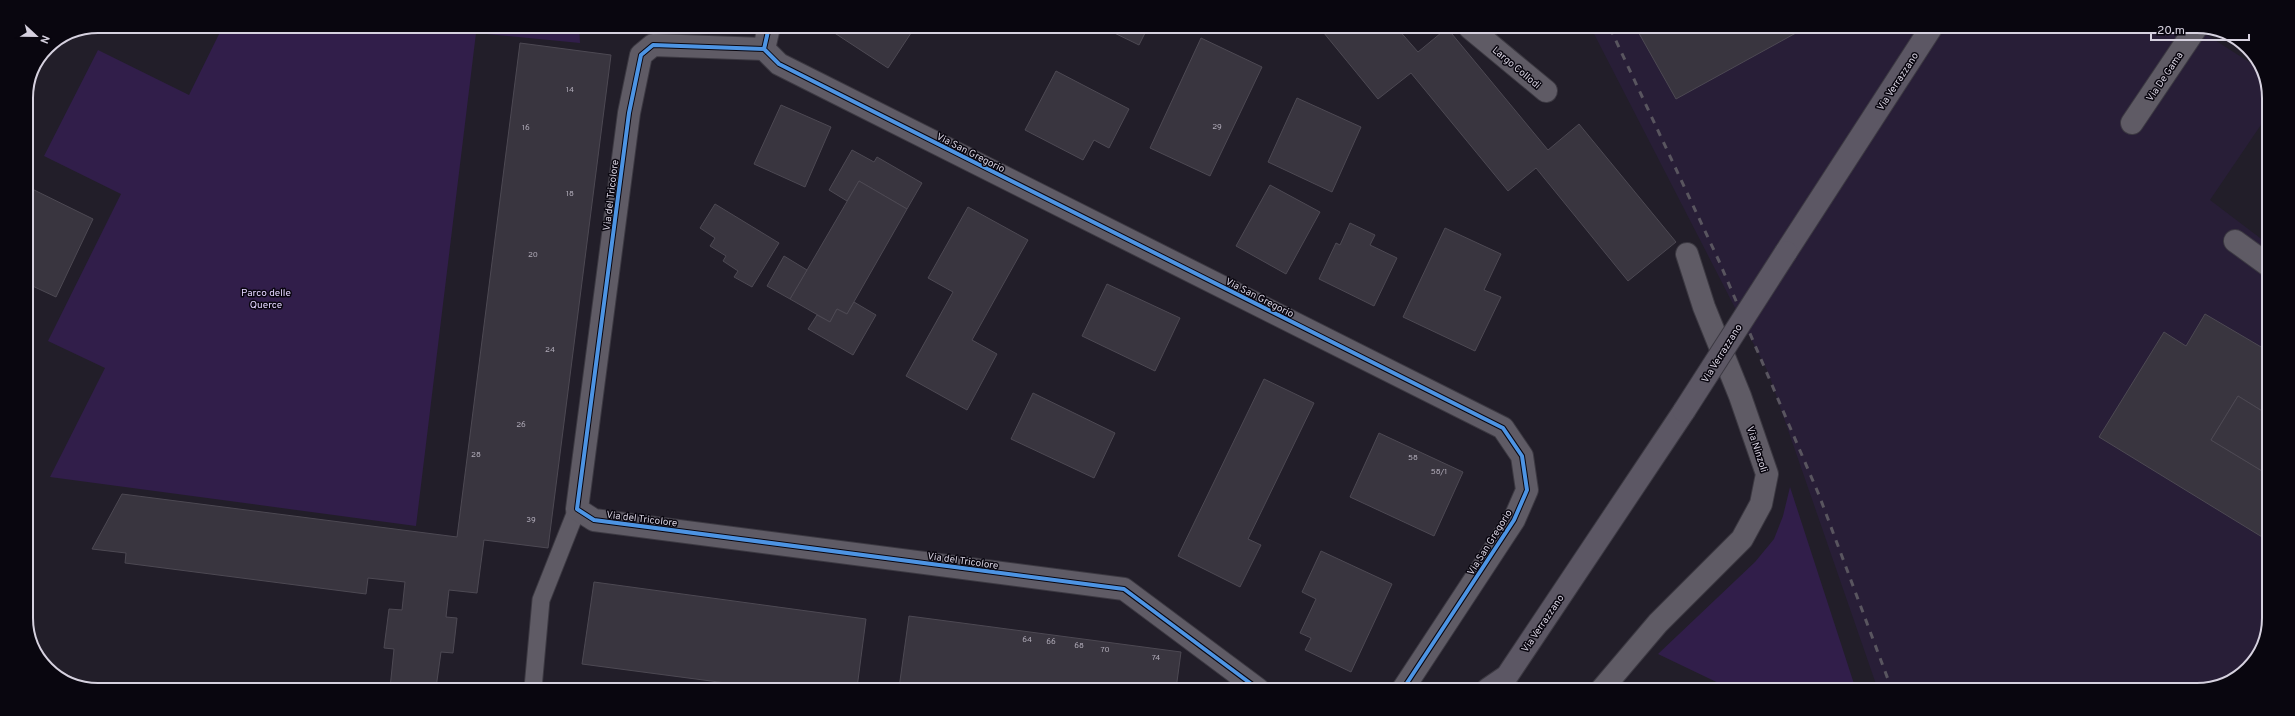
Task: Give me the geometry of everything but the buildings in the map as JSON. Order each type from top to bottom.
[{"type":"main road","name":"Via Verrazzano","points":[[1506,682],[1684,411],[1928,33]]},
{"type":"street","points":[[764,49],[767,33]]},
{"type":"street","name":"Largo Collodi","points":[[1476,33],[1546,91]]},
{"type":"street","name":"Via De Gama","points":[[2132,123],[2193,33]]},
{"type":"street","name":"Via del Tricolore","points":[[764,49],[653,44],[641,56],[628,113],[577,509],[594,520],[1124,590],[1238,682]]},
{"type":"street","name":"Via San Gregorio","points":[[764,49],[779,64],[1502,428],[1522,456],[1527,490],[1514,520],[1407,683]]},
{"type":"street","points":[[2235,241],[2262,261]]},
{"type":"street","name":"Via Ninzoli","points":[[1607,683],[1658,623],[1742,539],[1761,504],[1767,474],[1740,396],[1704,307],[1687,254]]},
{"type":"lane","points":[[533,683],[541,600],[577,509]]},
{"type":"shaded area","points":[[1594,33],[2197,33],[2205,34],[2252,64],[2261,85],[2262,123],[2210,200],[2262,239],[2262,618],[2260,635],[2257,643],[2246,661],[2237,670],[2218,680],[2197,683],[1876,683],[1768,372]]},
{"type":"green space","name":"Parco delle Querce","points":[[220,33],[476,33],[416,526],[50,477],[105,368],[48,341],[121,194],[44,156],[98,50],[189,95]]},
{"type":"green space","name":"Parco delle Querce","points":[[476,33],[579,33],[580,43]]},
{"type":"green space","points":[[1790,487],[1854,683],[1718,683],[1658,654],[1755,562],[1774,539],[1783,516]]},
{"type":"railway","points":[[1612,33],[1719,261],[1819,495],[1889,683]]},
{"type":"cycle path","points":[[768,33],[764,49],[779,64],[1503,428],[1522,456],[1527,490],[1514,520],[1407,683]]},
{"type":"cycle path","points":[[764,49],[653,45],[641,55],[629,113],[577,509],[594,520],[1124,589],[1250,683]]}]
